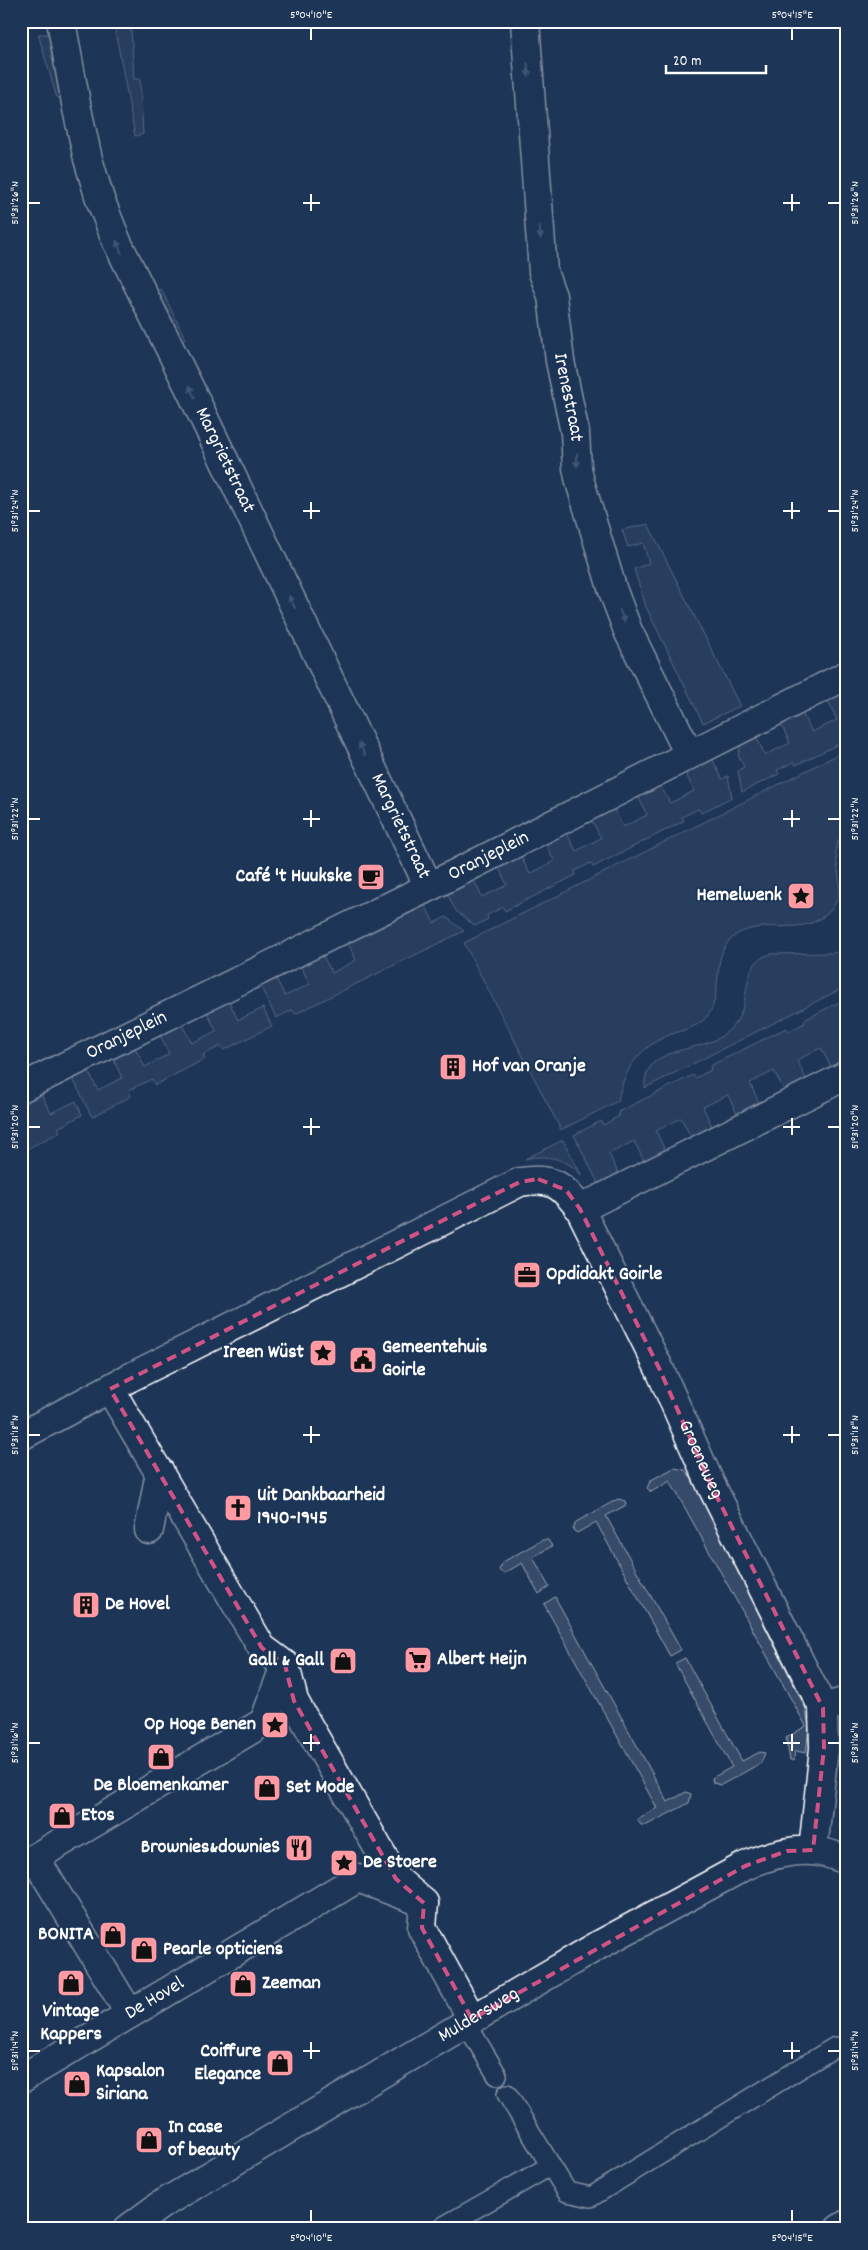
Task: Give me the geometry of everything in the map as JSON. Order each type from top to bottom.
[{"type":"street","name":"Margrietstraat","points":[[61,21],[88,159],[100,199],[117,242],[144,300],[184,375],[429,887]]},
{"type":"street","name":"Irenestraat","points":[[525,21],[543,272],[552,296],[560,361],[575,433],[577,468],[580,482],[613,591],[628,631],[688,754]]},
{"type":"street","name":"Oranjeplein","points":[[21,1088],[429,887],[847,675]]},
{"type":"street","points":[[21,1436],[110,1389],[520,1182],[538,1180],[553,1182],[566,1190],[580,1209],[847,1075]]},
{"type":"street","name":"Groeneweg","points":[[580,1209],[659,1368],[711,1486],[835,1704],[824,1748],[813,1850]]},
{"type":"street","points":[[110,1389],[262,1648],[285,1665],[294,1701],[396,1878],[424,1903],[422,1928],[469,2021]]},
{"type":"street","points":[[149,1530],[160,1472]]},
{"type":"street","points":[[130,2014],[28,1862],[264,1722],[285,1665]]},
{"type":"street","name":"Muldersweg","points":[[128,2229],[159,2206],[469,2021],[599,1945],[744,1866],[787,1851],[813,1850],[838,1856],[847,1861]]},
{"type":"street","name":"De Hovel","points":[[21,2079],[358,1878],[424,1903]]},
{"type":"street","points":[[840,2229],[847,2224]]},
{"type":"lane","points":[[469,2021],[496,2075]]},
{"type":"lane","points":[[507,2094],[567,2192],[591,2197],[835,2047]]},
{"type":"lane","points":[[439,2229],[550,2166]]},
{"type":"highlighted area","points":[[538,1179],[566,1190],[580,1209],[659,1368],[711,1485],[823,1708],[824,1748],[813,1850],[787,1851],[745,1866],[472,2019],[422,1928],[424,1903],[396,1879],[294,1701],[285,1665],[262,1648],[110,1389],[491,1196],[520,1182]]},
{"type":"shaded area","points":[[115,29],[131,29],[134,79],[140,79],[143,134],[135,136]]},
{"type":"shaded area","points":[[38,34],[51,34],[63,97],[57,98]]},
{"type":"shaded area","points":[[161,289],[185,338],[179,341],[156,292]]},
{"type":"shaded area","points":[[648,524],[740,706],[703,723],[646,607],[634,569],[649,563],[643,543],[628,547],[622,530]]},
{"type":"shaded area","points":[[847,688],[847,740],[796,765],[794,762],[777,770],[779,774],[742,792],[738,771],[744,767],[738,755],[742,741],[755,734],[765,755],[790,743],[780,722],[801,711],[812,732],[837,720],[827,698]]},
{"type":"shaded area","points":[[847,750],[847,831],[839,839],[836,849],[839,894],[834,905],[824,916],[814,922],[804,925],[758,928],[736,935],[728,942],[723,951],[716,995],[705,1019],[693,1027],[653,1043],[636,1058],[630,1067],[618,1101],[561,1130],[464,943]]},
{"type":"shaded area","points":[[711,756],[722,779],[728,776],[732,797],[701,813],[698,809],[682,817],[684,821],[593,867],[591,863],[575,871],[576,875],[505,911],[503,907],[487,915],[488,919],[475,926],[456,911],[445,890],[472,876],[482,897],[507,885],[497,864],[519,853],[530,874],[554,861],[544,840],[565,830],[576,851],[601,838],[590,817],[613,807],[623,827],[647,815],[637,794],[659,783],[670,803],[694,791],[684,770]]},
{"type":"shaded area","points":[[423,901],[434,923],[446,917],[464,931],[295,1014],[292,1010],[276,1018],[259,983],[274,975],[285,996],[310,984],[299,963],[321,952],[332,973],[356,960],[346,939]]},
{"type":"shaded area","points":[[847,949],[847,986],[645,1088],[646,1074],[652,1064],[674,1052],[713,1041],[733,1026],[739,1018],[743,1007],[751,971],[762,958],[771,954],[833,953]]},
{"type":"shaded area","points":[[847,998],[847,1035],[836,1067],[832,1069],[821,1048],[797,1060],[807,1081],[785,1092],[774,1071],[750,1083],[760,1105],[738,1116],[728,1095],[703,1107],[713,1128],[692,1139],[681,1118],[656,1131],[666,1152],[645,1163],[634,1141],[609,1154],[619,1175],[599,1185],[574,1135],[601,1121],[603,1125],[619,1116],[618,1112],[693,1075],[695,1078],[711,1070],[710,1066],[786,1028],[789,1031],[805,1023],[804,1020]]},
{"type":"shaded area","points":[[228,999],[238,1020],[263,1008],[272,1026],[224,1050],[221,1046],[203,1055],[205,1059],[155,1085],[152,1079],[129,1090],[131,1096],[92,1117],[72,1077],[87,1069],[98,1090],[122,1078],[112,1056],[134,1046],[145,1067],[169,1054],[159,1033],[181,1023],[192,1043],[216,1031],[206,1010]]},
{"type":"shaded area","points":[[40,1092],[51,1113],[76,1101],[82,1115],[58,1128],[60,1132],[21,1152],[21,1102]]},
{"type":"shaded area","points":[[563,1140],[582,1176],[563,1161],[549,1157],[525,1159]]},
{"type":"shaded area","points":[[674,1468],[685,1470],[690,1476],[805,1707],[809,1726],[806,1753],[795,1751],[794,1761],[790,1760],[786,1738],[806,1726],[670,1481],[651,1492],[647,1488],[651,1480]]},
{"type":"shaded area","points":[[618,1499],[625,1501],[626,1505],[606,1516],[681,1650],[670,1656],[596,1522],[577,1533],[573,1530],[576,1522]]},
{"type":"shaded area","points":[[542,1540],[548,1540],[552,1546],[533,1557],[549,1587],[539,1594],[522,1563],[503,1574],[499,1570],[503,1562]]},
{"type":"shaded area","points":[[555,1597],[668,1802],[686,1792],[691,1794],[689,1803],[647,1825],[641,1825],[637,1819],[657,1808],[544,1604]]},
{"type":"shaded area","points":[[685,1658],[742,1761],[760,1752],[765,1753],[761,1763],[721,1785],[713,1783],[712,1778],[732,1767],[675,1663]]},
{"type":"place","name":"Café 't Huukske","points":[[371,877]]},
{"type":"place","name":"Hemelwenk","points":[[801,896]]},
{"type":"place","name":"Hof van Oranje","points":[[453,1067]]},
{"type":"place","name":"Opdidakt Goirle","points":[[527,1275]]},
{"type":"place","name":"Ireen Wüst","points":[[323,1353]]},
{"type":"place","name":"Gemeentehuis Goirle","points":[[363,1360]]},
{"type":"place","name":"Uit Dankbaarheid 1940-1945","points":[[238,1508]]},
{"type":"place","name":"De Hovel","points":[[86,1605]]},
{"type":"place","name":"Albert Heijn","points":[[418,1660]]},
{"type":"place","name":"Gall & Gall","points":[[343,1661]]},
{"type":"place","name":"Op Hoge Benen","points":[[275,1725]]},
{"type":"place","name":"De Bloemenkamer","points":[[161,1757]]},
{"type":"place","name":"Set Mode","points":[[267,1788]]},
{"type":"place","name":"Etos","points":[[62,1816]]},
{"type":"place","name":"Brownies&downieS","points":[[299,1848]]},
{"type":"place","name":"De Stoere","points":[[344,1863]]},
{"type":"place","name":"BONITA","points":[[113,1935]]},
{"type":"place","name":"Pearle opticiens","points":[[144,1950]]},
{"type":"place","name":"Vintage Kappers","points":[[71,1983]]},
{"type":"place","name":"Zeeman","points":[[243,1984]]},
{"type":"place","name":"Coiffure Elegance","points":[[280,2063]]},
{"type":"place","name":"Kapsalon Siriana","points":[[77,2084]]},
{"type":"place","name":"In case of beauty","points":[[149,2140]]}]
